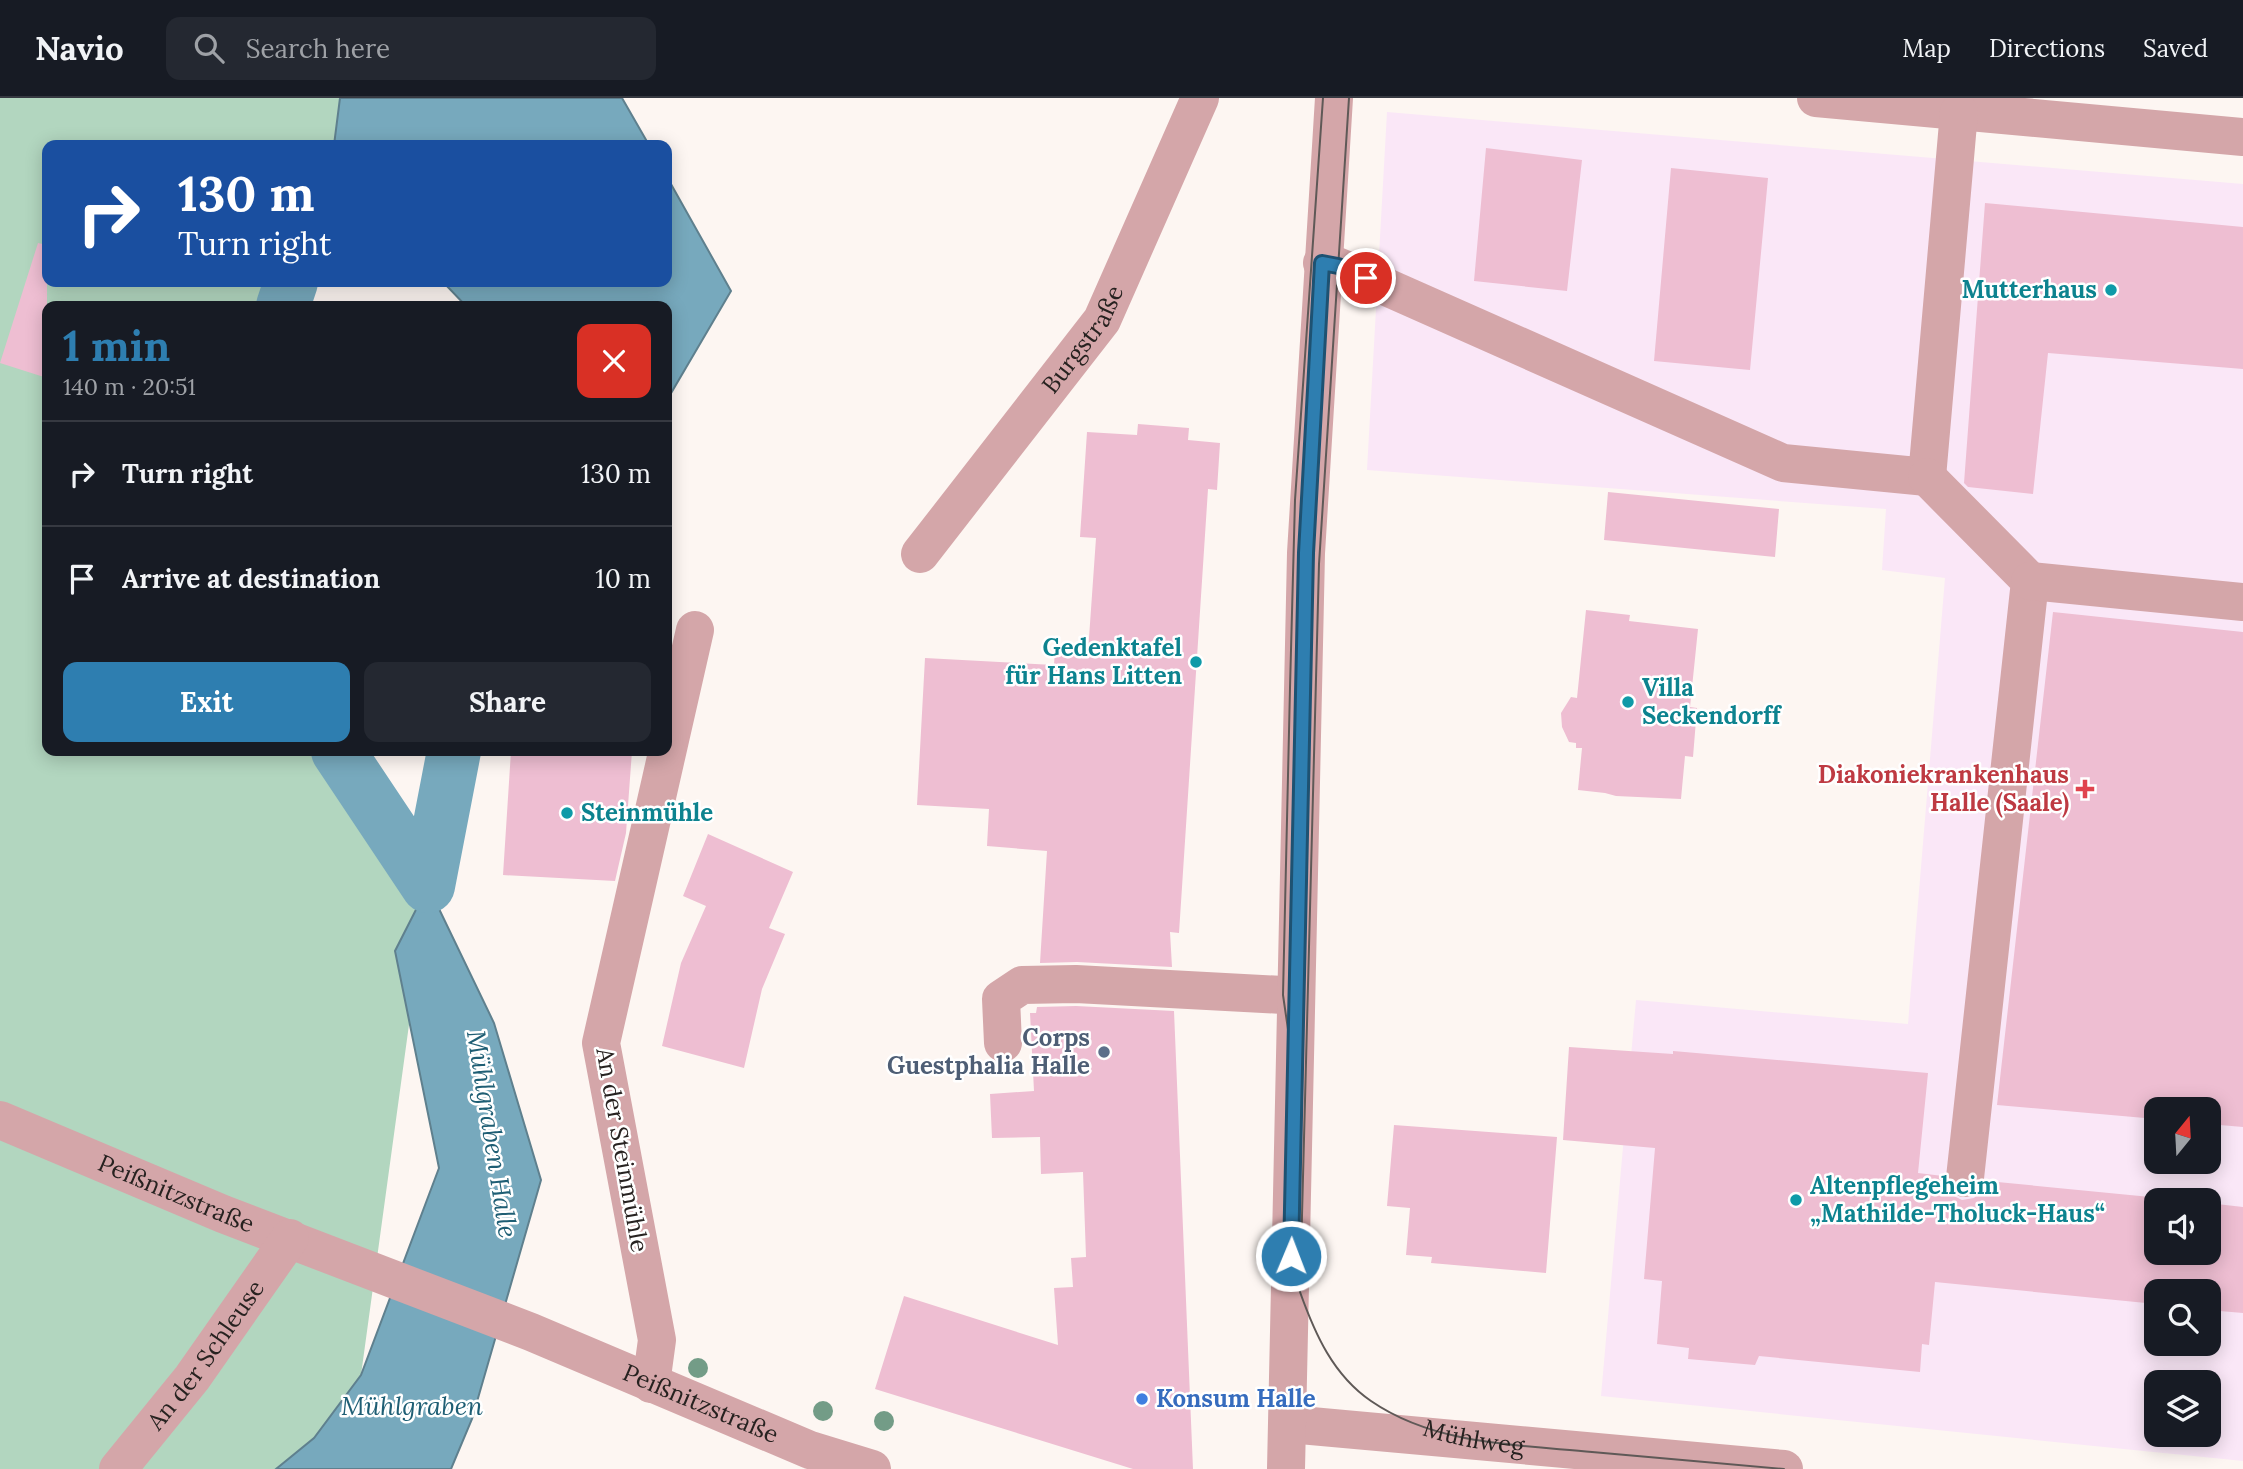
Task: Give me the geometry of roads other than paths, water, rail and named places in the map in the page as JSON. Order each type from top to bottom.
[{"type":"street","name":"Burgstraße","points":[[920,554],[1102,320],[1200,98]]},
{"type":"street","points":[[1286,1469],[1306,553],[1334,98]]},
{"type":"street","points":[[1816,98],[2243,137]]},
{"type":"street","points":[[1927,477],[1959,112]]},
{"type":"street","points":[[1322,263],[1338,266],[1366,278],[1783,463],[1927,477],[2030,581],[2243,601]]},
{"type":"street","points":[[1965,1178],[2030,581]]},
{"type":"street","name":"An der Steinmühle","points":[[672,731],[695,630]]},
{"type":"street","name":"An der Steinmühle","points":[[650,1384],[657,1340],[601,1043],[666,756]]},
{"type":"street","points":[[1003,1043],[1001,999],[1022,985],[1076,984],[1283,995],[1295,993]]},
{"type":"street","name":"Peißnitzstraße","points":[[0,1119],[223,1214],[531,1332],[650,1384],[808,1459],[872,1469]]},
{"type":"street","name":"An der Schleuse","points":[[118,1469],[192,1378],[290,1238]]},
{"type":"street","name":"Mühlweg","points":[[1289,1424],[1784,1469]]},
{"type":"water","points":[[340,98],[622,98],[646,140],[335,140]]},
{"type":"water","points":[[672,186],[731,291],[672,391],[672,301],[461,301],[448,287],[672,287]]},
{"type":"water","name":"Mühlgraben","points":[[428,886],[494,1023],[541,1180],[472,1419],[451,1469],[276,1469],[314,1438],[361,1375],[439,1168],[395,951]]},
{"type":"waterway","name":"Mühlgraben","points":[[285,301],[289,287]]},
{"type":"waterway","name":"Mühlgraben","points":[[341,756],[428,886]]},
{"type":"waterway","name":"Mühlgraben","points":[[428,886],[453,756]]},
{"type":"tram line","points":[[1298,1098],[1283,995],[1290,688],[1295,500],[1323,98]]},
{"type":"tram line","points":[[1349,98],[1319,564],[1300,1292],[1319,1338],[1346,1379],[1371,1401],[1422,1427],[1450,1435],[1506,1444],[1784,1469]]},
{"type":"place","name":"Mutterhaus","points":[[2111,290]]},
{"type":"place","name":"Gedenktafel für Hans Litten","points":[[1196,662]]},
{"type":"place","name":"Villa Seckendorff","points":[[1628,702]]},
{"type":"place","name":"Diakoniekrankenhaus Halle (Saale)","points":[[2085,789]]},
{"type":"place","name":"Steinmühle","points":[[567,813]]},
{"type":"place","name":"Corps Guestphalia Halle","points":[[1104,1052]]},
{"type":"place","name":"Altenpflegeheim „Mathilde-Tholuck-Haus“","points":[[1796,1200]]},
{"type":"place","name":"Konsum Halle","points":[[1142,1399]]},
{"type":"water label","name":"Mühlgraben Halle","points":[[492,1134]]}]
